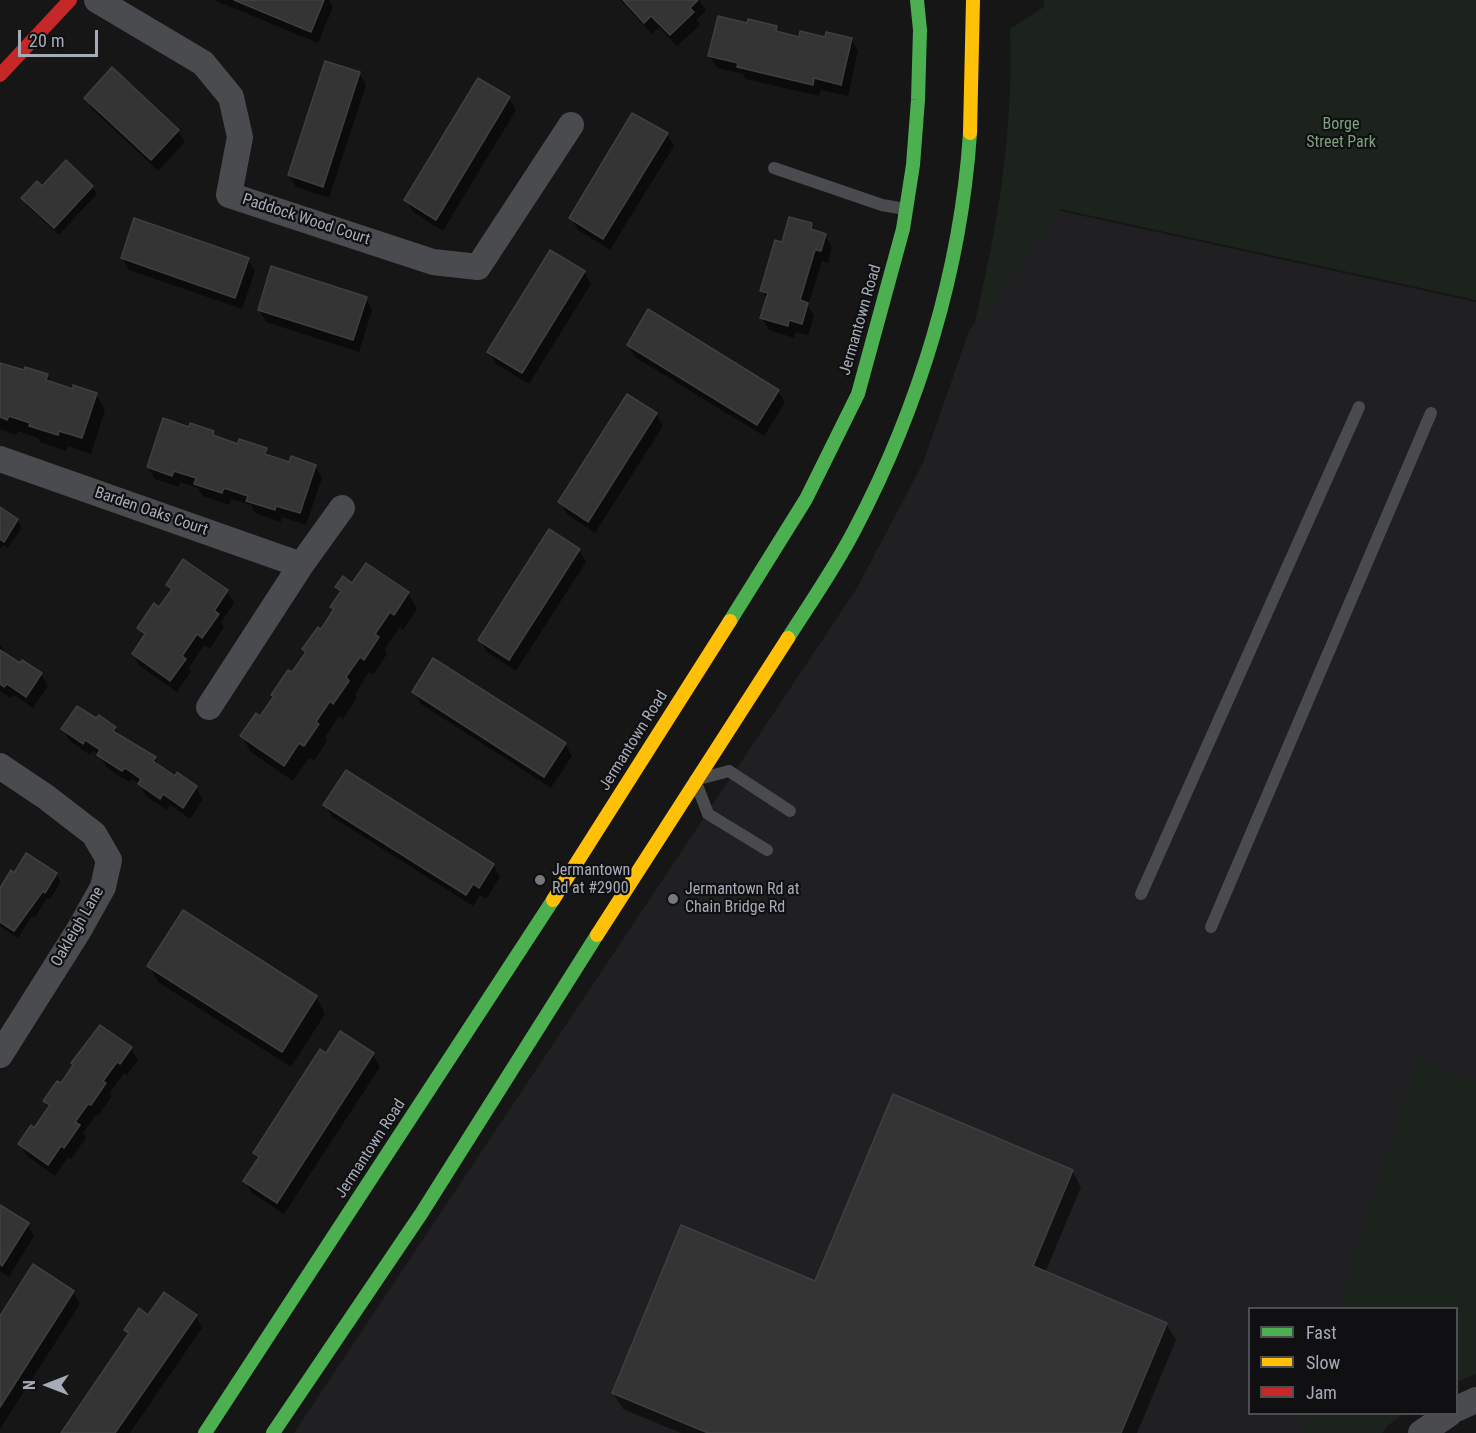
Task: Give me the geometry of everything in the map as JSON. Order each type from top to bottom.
[{"type":"main road","points":[[0,75],[70,0]]},
{"type":"main road","name":"Jermantown Road","points":[[205,1433],[579,861],[806,499],[858,394],[903,229],[913,165],[918,100],[920,30],[917,0]]},
{"type":"main road","points":[[273,1433],[421,1214],[855,530],[892,452],[922,372],[942,304],[959,233],[972,107],[973,0]]},
{"type":"street","name":"Paddock Wood Court","points":[[97,0],[203,63],[231,97],[240,137],[229,195],[433,262],[478,267],[571,125]]},
{"type":"street","name":"Barden Oaks Court","points":[[0,459],[301,565]]},
{"type":"street","points":[[209,707],[301,565],[342,508]]},
{"type":"street","name":"Oakleigh Lane","points":[[0,766],[46,797],[94,834],[109,860],[102,887],[79,930],[0,1055]]},
{"type":"street","points":[[1458,1408],[1476,1400]]},
{"type":"street","points":[[1421,1433],[1446,1415]]},
{"type":"lane","points":[[774,168],[882,205],[906,209]]},
{"type":"lane","points":[[1142,894],[1359,407]]},
{"type":"lane","points":[[1211,927],[1431,413]]},
{"type":"lane","points":[[767,850],[708,814],[695,780],[729,771],[790,811]]},
{"type":"shaded area","points":[[1056,210],[1476,302],[1476,1369],[1458,1314],[1458,1307],[1248,1307],[1248,1415],[1397,1415],[1382,1433],[294,1433],[857,588],[923,463],[969,331]]},
{"type":"green space","name":"Borge Street Park","points":[[1044,0],[1476,0],[1476,300],[1060,209],[973,330],[1002,181],[1009,106],[1010,29],[1044,7]]},
{"type":"green space","points":[[1418,1058],[1476,1083],[1476,1374],[1458,1382],[1458,1307],[1339,1307]]},
{"type":"green space","points":[[1306,1415],[1402,1415],[1378,1433],[1307,1433],[1301,1431]]},
{"type":"building","points":[[234,0],[324,0],[311,32]]},
{"type":"building","points":[[623,0],[698,0],[690,8],[694,12],[670,35],[651,16],[644,23]]},
{"type":"building","points":[[718,16],[747,23],[748,19],[777,26],[776,31],[799,37],[800,31],[825,37],[826,32],[852,38],[841,85],[814,78],[813,85],[737,67],[738,63],[708,56]]},
{"type":"building","points":[[325,61],[360,72],[323,187],[288,175]]},
{"type":"building","points":[[112,67],[179,130],[151,160],[84,98]]},
{"type":"building","points":[[478,78],[510,97],[436,220],[404,200]]},
{"type":"building","points":[[632,113],[668,133],[603,239],[569,218]]},
{"type":"building","points":[[66,160],[93,186],[54,228],[21,198],[37,181],[42,186]]},
{"type":"building","points":[[789,217],[812,223],[811,229],[826,234],[821,251],[815,250],[800,300],[808,303],[802,324],[789,320],[788,326],[760,318],[768,293],[760,291],[775,240],[782,242]]},
{"type":"building","points":[[134,218],[249,258],[235,298],[121,258]]},
{"type":"building","points":[[550,250],[585,271],[522,373],[487,352]]},
{"type":"building","points":[[271,266],[367,297],[353,340],[258,310]]},
{"type":"building","points":[[648,309],[779,390],[757,425],[627,345]]},
{"type":"building","points":[[0,363],[48,374],[46,380],[73,389],[73,385],[97,393],[82,438],[59,431],[58,435],[29,426],[30,423],[9,416],[7,420],[0,417]]},
{"type":"building","points":[[627,394],[657,413],[588,522],[558,502]]},
{"type":"building","points":[[163,418],[189,427],[190,423],[214,431],[213,435],[238,444],[239,439],[267,448],[265,454],[289,462],[291,456],[316,465],[300,513],[276,506],[275,510],[246,501],[248,496],[224,488],[222,493],[194,484],[196,478],[174,471],[172,476],[147,467]]},
{"type":"building","points":[[0,507],[18,519],[4,542],[0,539]]},
{"type":"building","points":[[549,529],[580,549],[509,660],[478,640]]},
{"type":"building","points":[[183,559],[228,590],[214,611],[219,614],[202,638],[197,634],[182,656],[186,659],[170,681],[132,654],[145,634],[137,628],[154,603],[159,607],[172,589],[166,585]]},
{"type":"building","points":[[366,563],[409,592],[394,615],[390,612],[375,634],[379,637],[364,660],[360,657],[346,677],[349,681],[333,704],[330,701],[316,722],[319,724],[304,746],[299,743],[284,766],[240,736],[256,713],[260,716],[288,670],[292,672],[306,652],[302,649],[318,627],[321,629],[334,609],[330,607],[341,591],[335,587],[343,576],[352,583]]},
{"type":"building","points":[[0,650],[42,673],[26,697],[7,684],[4,687],[0,684]]},
{"type":"building","points":[[433,658],[566,743],[544,777],[412,692]]},
{"type":"building","points":[[77,706],[96,718],[99,715],[116,727],[113,731],[156,757],[153,761],[175,776],[177,772],[197,786],[183,808],[163,794],[160,799],[138,784],[141,779],[125,768],[122,771],[97,755],[100,750],[85,740],[83,744],[61,729]]},
{"type":"building","points":[[346,770],[494,864],[479,888],[473,884],[466,895],[323,805]]},
{"type":"building","points":[[26,853],[57,873],[45,893],[43,891],[14,931],[0,922],[0,888],[11,870],[14,873]]},
{"type":"building","points":[[183,910],[317,996],[282,1052],[147,966]]},
{"type":"building","points":[[100,1025],[132,1047],[120,1064],[117,1062],[103,1081],[106,1083],[91,1105],[88,1104],[75,1122],[80,1125],[64,1148],[61,1146],[48,1165],[18,1144],[31,1125],[34,1128],[50,1105],[43,1101],[57,1081],[61,1083],[73,1065],[71,1063]]},
{"type":"building","points":[[340,1031],[374,1053],[277,1203],[243,1181],[259,1157],[253,1153],[320,1049],[326,1053]]},
{"type":"building","points":[[893,1094],[1073,1170],[1033,1266],[1167,1323],[1121,1433],[708,1433],[612,1393],[681,1225],[815,1281]]},
{"type":"building","points":[[0,1205],[29,1223],[2,1266],[0,1264]]},
{"type":"building","points":[[33,1264],[74,1291],[0,1407],[0,1316]]},
{"type":"building","points":[[164,1292],[197,1315],[115,1433],[61,1433],[129,1333],[124,1330],[139,1308],[148,1315]]},
{"type":"traffic: fast","points":[[730,621],[806,499],[858,394],[903,229],[913,165],[920,30],[917,0]]},
{"type":"traffic: fast","points":[[788,638],[832,570],[855,529],[899,435],[917,386],[947,286],[965,184],[970,133]]},
{"type":"traffic: fast","points":[[205,1433],[553,900]]},
{"type":"traffic: fast","points":[[273,1433],[421,1214],[597,935]]},
{"type":"traffic: slow","points":[[970,133],[973,0]]},
{"type":"traffic: slow","points":[[553,900],[730,621]]},
{"type":"traffic: slow","points":[[597,935],[788,638]]},
{"type":"traffic: jam","points":[[0,75],[70,0]]},
{"type":"place","name":"Jermantown Rd at #2900","points":[[540,880]]},
{"type":"place","name":"Jermantown Rd at Chain Bridge Rd","points":[[673,899]]}]
